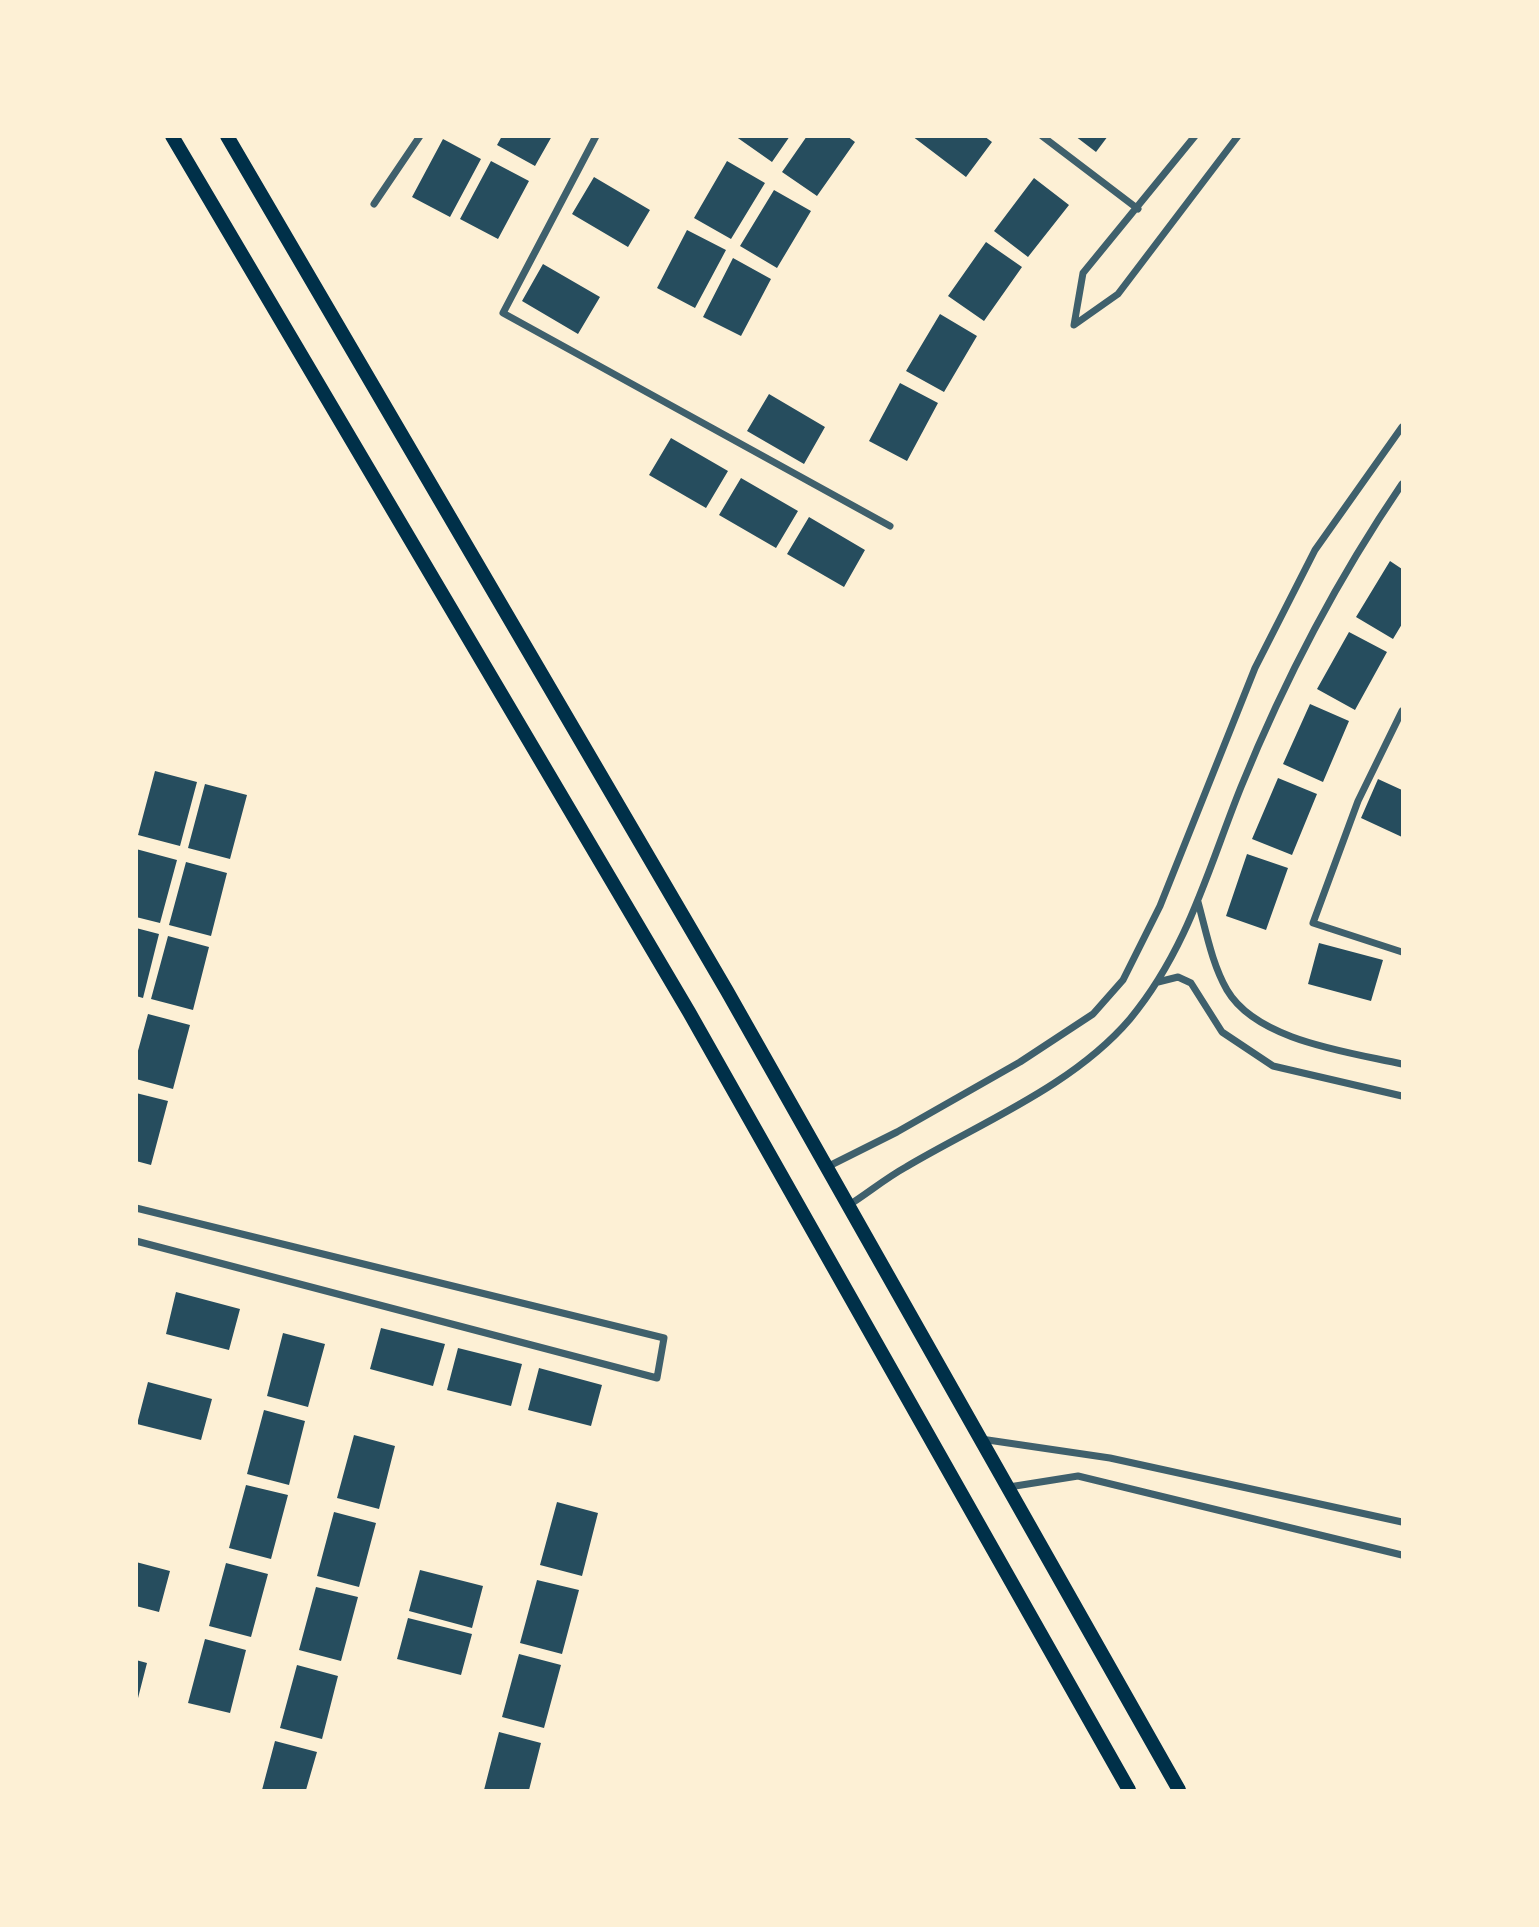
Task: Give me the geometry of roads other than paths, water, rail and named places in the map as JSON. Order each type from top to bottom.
[{"type":"main road","points":[[172,136],[689,1012],[1129,1790]]},
{"type":"main road","points":[[227,136],[727,991],[1179,1790]]},
{"type":"street","points":[[373,204],[420,136]]},
{"type":"street","points":[[596,136],[503,313],[890,526]]},
{"type":"street","points":[[1042,136],[1138,209]]},
{"type":"street","points":[[1195,136],[1083,274],[1074,325],[1118,294],[1238,136]]},
{"type":"street","points":[[827,1167],[898,1132],[1020,1062],[1093,1014],[1123,980],[1160,906],[1255,668],[1315,550],[1402,427]]},
{"type":"street","points":[[849,1205],[904,1168],[1033,1097],[1087,1058],[1129,1021],[1170,966],[1198,902],[1241,787],[1306,644],[1366,537],[1402,484]]},
{"type":"street","points":[[1402,711],[1358,801],[1313,923],[1402,952]]},
{"type":"street","points":[[1198,902],[1217,970],[1228,991],[1249,1017],[1288,1035],[1402,1064]]},
{"type":"street","points":[[1157,982],[1178,977],[1191,984],[1223,1032],[1273,1066],[1402,1096]]},
{"type":"street","points":[[136,1208],[663,1338],[657,1378],[136,1241]]},
{"type":"street","points":[[981,1439],[1110,1458],[1402,1522]]},
{"type":"street","points":[[1009,1487],[1078,1476],[1402,1555]]}]
